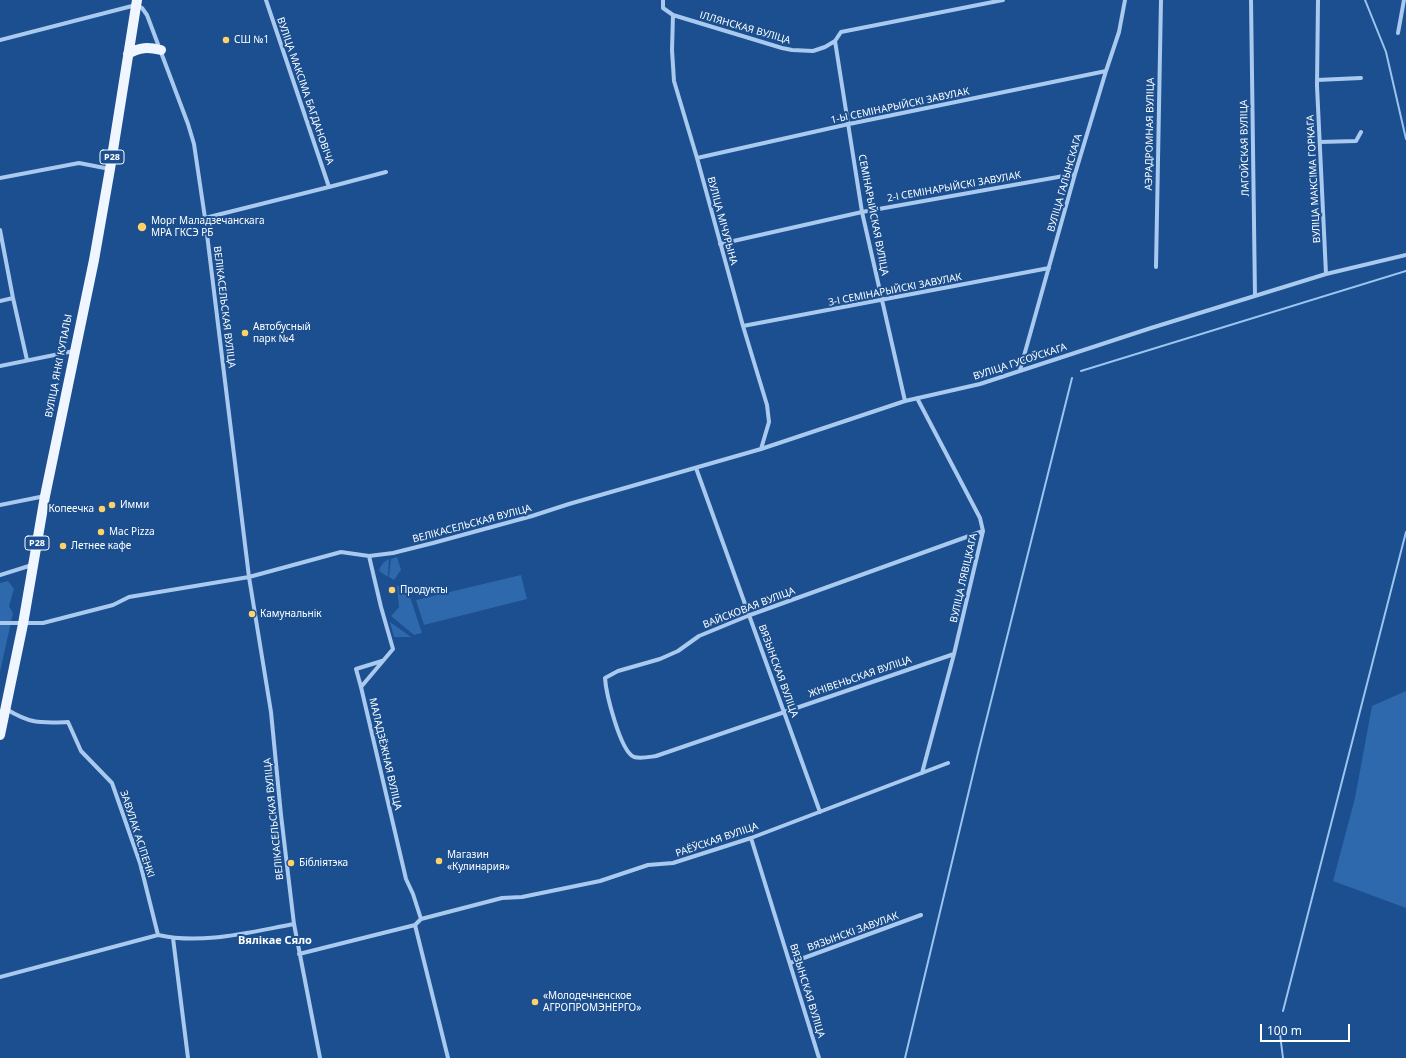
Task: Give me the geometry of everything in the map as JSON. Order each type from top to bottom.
[{"type":"main road","name":"ВУЛІЦА ЯНКІ КУПАЛЫ","points":[[0,735],[23,624],[45,496],[94,260],[136,2]]},
{"type":"main road","points":[[128,54],[140,48],[154,48],[161,50]]},
{"type":"street","name":"ВУЛІЦА МАКСІМА БАГДАНОВІЧА","points":[[266,0],[329,187]]},
{"type":"street","points":[[663,0],[663,8],[673,15]]},
{"type":"street","points":[[835,41],[841,32],[1003,0]]},
{"type":"street","name":"ВУЛІЦА ГАЛЫНСКАГА","points":[[1020,370],[1075,174],[1119,32],[1124,0]]},
{"type":"street","name":"АЭРАДРОМНАЯ ВУЛІЦА","points":[[1156,268],[1161,0]]},
{"type":"street","name":"ЛАГОЙСКАЯ ВУЛІЦА","points":[[1251,0],[1255,296]]},
{"type":"street","name":"ВУЛІЦА МАКСІМА ГОРКАГА","points":[[1318,0],[1317,80],[1326,274]]},
{"type":"street","points":[[1398,33],[1404,0]]},
{"type":"street","points":[[0,40],[121,10],[136,2]]},
{"type":"street","name":"ВЕЛІКАСЕЛЬСКАЯ ВУЛІЦА","points":[[136,2],[147,15],[188,124],[194,144],[205,218],[249,577],[271,712],[294,924],[320,1058]]},
{"type":"street","name":"ІЛЛЯНСКАЯ ВУЛІЦА","points":[[673,15],[792,50],[813,51],[825,47],[835,41]]},
{"type":"street","name":"ВУЛІЦА МІЧУРЫНА","points":[[673,15],[672,50],[674,81],[767,405],[769,422],[761,449]]},
{"type":"street","name":"СЕМІНАРЫЙСКАЯ ВУЛІЦА","points":[[835,41],[862,212],[905,401]]},
{"type":"street","name":"1-Ы СЕМІНАРЫЙСКІ ЗАВУЛАК","points":[[697,158],[849,124],[1106,71]]},
{"type":"street","points":[[1317,80],[1361,78]]},
{"type":"street","points":[[1320,142],[1356,141],[1361,132]]},
{"type":"street","points":[[0,178],[80,163],[110,169]]},
{"type":"street","points":[[205,218],[386,172]]},
{"type":"street","name":"2-І СЕМІНАРЫЙСКІ ЗАВУЛАК","points":[[720,244],[862,212],[1075,174]]},
{"type":"street","points":[[0,230],[0,240],[27,360]]},
{"type":"street","points":[[1326,274],[1406,255]]},
{"type":"street","name":"3-І СЕМІНАРЫЙСКІ ЗАВУЛАК","points":[[744,326],[882,301],[1049,268]]},
{"type":"street","name":"ВУЛІЦА ГУСОЎСКАГА","points":[[696,468],[761,449],[905,401],[980,384],[1020,370],[1326,274]]},
{"type":"street","points":[[0,301],[13,298]]},
{"type":"street","points":[[0,366],[74,351]]},
{"type":"street","name":"ВУЛІЦА ЛЯВІЦКАГА","points":[[917,398],[980,518],[983,531],[954,654],[922,773]]},
{"type":"street","name":"ВЕЛІКАСЕЛЬСКАЯ ВУЛІЦА","points":[[249,577],[342,552],[369,556],[393,553],[486,529],[696,468]]},
{"type":"street","name":"ВЯЗЫНСКАЯ ВУЛІЦА","points":[[696,468],[820,812]]},
{"type":"street","points":[[0,505],[45,496]]},
{"type":"street","name":"ВАЙСКОВАЯ ВУЛІЦА","points":[[634,756],[627,752],[620,738],[606,689],[605,678],[618,671],[660,659],[678,650],[699,636],[750,615],[983,531]]},
{"type":"street","name":"МАЛАДЗЁЖНАЯ ВУЛІЦА","points":[[369,556],[393,649],[361,687],[406,879],[413,894],[421,920]]},
{"type":"street","points":[[0,575],[33,565]]},
{"type":"street","points":[[2,622],[23,624],[43,623],[113,605],[129,597],[249,577]]},
{"type":"street","name":"ЖНІВЕНЬСКАЯ ВУЛІЦА","points":[[634,756],[644,758],[656,756],[954,654]]},
{"type":"street","points":[[361,687],[356,669],[383,661]]},
{"type":"street","name":"ЗАВУЛАК АСІПЕНКІ","points":[[5,709],[22,718],[39,723],[68,722],[81,751],[112,783],[140,863],[158,935]]},
{"type":"street","name":"РАЁЎСКАЯ ВУЛІЦА","points":[[415,925],[421,920],[502,898],[522,897],[600,880],[648,865],[674,863],[751,838],[948,763]]},
{"type":"street","name":"ВЯЗЫНСКАЯ ВУЛІЦА","points":[[751,838],[819,1058]]},
{"type":"street","name":"ВЯЗЫНСКІ ЗАВУЛАК","points":[[790,963],[921,915]]},
{"type":"street","points":[[0,977],[158,935],[173,938],[218,937],[294,924]]},
{"type":"street","points":[[299,954],[415,925],[448,1058]]},
{"type":"street","points":[[173,938],[188,1058]]},
{"type":"shaded area","points":[[397,557],[401,570],[394,580],[389,577],[391,559]]},
{"type":"shaded area","points":[[389,559],[388,577],[379,571],[382,564]]},
{"type":"shaded area","points":[[521,575],[527,599],[424,625],[416,600]]},
{"type":"shaded area","points":[[8,581],[14,589],[9,606],[13,613],[0,672],[0,583]]},
{"type":"shaded area","points":[[397,585],[409,594],[422,633],[414,635],[391,616],[399,607]]},
{"type":"shaded area","points":[[390,622],[411,637],[394,637]]},
{"type":"shaded area","points":[[1406,691],[1406,908],[1333,881],[1355,798],[1372,706]]},
{"type":"waterway","points":[[1365,0],[1386,52],[1406,139]]},
{"type":"waterway","points":[[1081,371],[1406,271]]},
{"type":"waterway","points":[[905,1058],[979,749],[1072,378]]},
{"type":"waterway","points":[[1283,1011],[1406,532]]},
{"type":"waterway","points":[[1279,1026],[1283,1058]]},
{"type":"place","name":"СШ №1","points":[[226,40]]},
{"type":"place","name":"Морг Маладзечанскага МРА ГКСЭ РБ","points":[[142,227]]},
{"type":"place","name":"Автобусный парк №4","points":[[245,333]]},
{"type":"place","name":"Имми","points":[[112,505]]},
{"type":"place","name":"Копеечка","points":[[102,509]]},
{"type":"place","name":"Mac Pizza","points":[[101,532]]},
{"type":"place","name":"Летнее кафе","points":[[63,546]]},
{"type":"place","name":"Продукты","points":[[392,590]]},
{"type":"place","name":"Камунальнік","points":[[252,614]]},
{"type":"place","name":"Магазин «Кулинария»","points":[[439,861]]},
{"type":"place","name":"Бібліятэка","points":[[291,863]]},
{"type":"place","name":"«Молодечненское АГРОПРОМЭНЕРГО»","points":[[535,1002]]},
{"type":"district","name":"Вялікае Сяло","points":[[275,941]]}]
